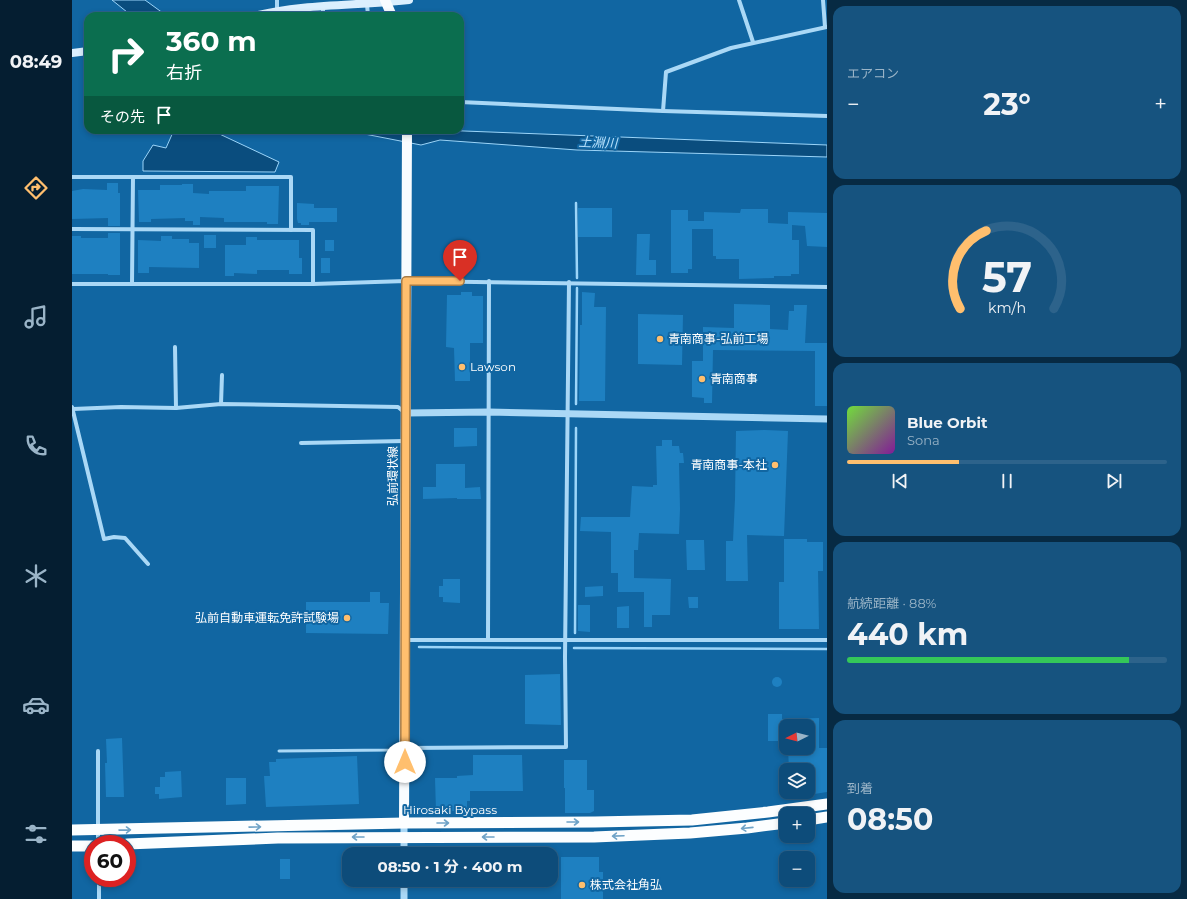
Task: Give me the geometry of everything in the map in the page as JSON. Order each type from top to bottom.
[{"type":"highway","name":"Hirosaki Bypass","points":[[72,830],[404,823],[692,820],[827,804]]},
{"type":"highway","points":[[815,819],[827,816]]},
{"type":"highway","points":[[136,844],[278,838],[594,837],[690,833],[779,824]]},
{"type":"highway","points":[[72,846],[84,846]]},
{"type":"main road","points":[[269,12],[312,4],[322,6],[409,0]]},
{"type":"main road","points":[[386,1],[390,12]]},
{"type":"main road","points":[[72,54],[84,52]]},
{"type":"main road","name":"弘前環状線","points":[[404,823],[407,134]]},
{"type":"street","points":[[277,0],[277,10]]},
{"type":"street","points":[[739,0],[753,42]]},
{"type":"street","points":[[663,111],[666,72],[731,48],[826,27],[823,0]]},
{"type":"street","points":[[367,4],[368,12]]},
{"type":"street","points":[[322,6],[323,12]]},
{"type":"street","points":[[464,102],[663,111],[827,116]]},
{"type":"street","points":[[72,177],[291,177],[292,230]]},
{"type":"street","points":[[132,284],[133,177]]},
{"type":"street","points":[[72,229],[313,230],[313,284]]},
{"type":"street","points":[[72,284],[313,284],[406,281],[490,281],[827,287]]},
{"type":"street","points":[[488,640],[490,281]]},
{"type":"street","points":[[405,748],[566,747],[569,282]]},
{"type":"street","points":[[175,347],[176,408]]},
{"type":"street","points":[[222,375],[222,404]]},
{"type":"street","points":[[148,564],[125,538],[114,537],[104,539],[72,408],[176,408],[222,404],[398,407],[406,413],[489,412],[827,419]]},
{"type":"street","points":[[301,443],[406,441]]},
{"type":"street","points":[[405,640],[827,640]]},
{"type":"street","points":[[98,751],[98,835]]},
{"type":"street","points":[[404,823],[404,847]]},
{"type":"street","points":[[99,887],[99,899]]},
{"type":"street","points":[[404,887],[404,899]]},
{"type":"lane","points":[[279,751],[393,750],[405,748]]},
{"type":"water","points":[[112,0],[145,0],[162,12],[127,12]]},
{"type":"water","name":"土淵川","points":[[464,131],[827,145],[827,157],[577,150],[440,140],[421,145],[365,134],[464,134]]},
{"type":"water","points":[[172,134],[220,134],[279,162],[275,172],[143,171],[143,161],[153,145],[166,148]]},
{"type":"building","points":[[107,183],[118,183],[118,193],[120,193],[120,226],[108,226],[108,218],[72,219],[72,191],[83,189],[107,190]]},
{"type":"building","points":[[193,184],[193,193],[209,194],[209,191],[246,191],[246,186],[279,186],[278,224],[267,224],[267,222],[224,222],[224,218],[200,217],[200,225],[193,225],[193,221],[185,221],[185,218],[151,219],[151,222],[139,222],[138,190],[160,190],[160,185]]},
{"type":"building","points":[[297,203],[314,204],[314,208],[337,208],[337,222],[309,222],[309,225],[301,225],[301,223],[298,223],[297,219]]},
{"type":"building","points":[[578,208],[612,208],[612,237],[578,237]]},
{"type":"building","points":[[741,209],[768,209],[768,223],[788,224],[788,212],[827,213],[827,247],[807,246],[805,226],[792,225],[792,240],[799,240],[799,274],[791,274],[791,276],[774,276],[774,278],[739,279],[739,259],[716,259],[716,256],[713,256],[713,229],[692,229],[692,269],[688,269],[688,273],[671,273],[671,210],[688,210],[688,221],[704,221],[704,212],[740,213]]},
{"type":"building","points":[[108,233],[120,233],[120,275],[72,274],[72,236],[81,236],[81,238],[108,238]]},
{"type":"building","points":[[637,234],[650,234],[649,260],[656,260],[656,275],[636,275]]},
{"type":"building","points":[[204,235],[216,235],[216,248],[204,248]]},
{"type":"building","points":[[161,236],[172,236],[172,239],[189,239],[189,243],[199,243],[199,268],[149,267],[149,273],[138,273],[138,240],[161,241]]},
{"type":"building","points":[[246,237],[257,237],[257,240],[299,240],[299,258],[302,258],[302,274],[289,274],[289,270],[257,270],[257,274],[234,273],[234,276],[225,276],[225,245],[246,245]]},
{"type":"building","points":[[325,240],[334,240],[334,251],[325,251]]},
{"type":"building","points":[[321,258],[330,258],[330,273],[321,273]]},
{"type":"building","points":[[461,292],[472,292],[472,296],[483,296],[483,343],[470,343],[470,381],[455,381],[454,348],[446,347],[447,295],[461,295]]},
{"type":"building","points":[[582,292],[595,293],[594,307],[606,307],[605,401],[579,401]]},
{"type":"building","points":[[734,304],[770,305],[770,329],[788,330],[789,311],[794,311],[794,305],[807,305],[805,343],[827,343],[827,406],[815,406],[815,351],[713,350],[712,403],[704,403],[704,398],[692,397],[692,361],[703,361],[703,327],[734,328]]},
{"type":"building","name":"青南商事-弘前工場","points":[[638,314],[683,315],[682,365],[638,364]]},
{"type":"building","points":[[454,428],[477,428],[477,446],[454,447]]},
{"type":"building","points":[[736,431],[788,431],[784,536],[747,535],[748,581],[726,581],[726,541],[733,541]]},
{"type":"building","points":[[662,440],[672,440],[672,446],[679,446],[680,453],[683,453],[684,463],[679,463],[679,534],[639,533],[638,550],[634,550],[634,578],[671,579],[670,615],[652,615],[652,627],[644,627],[644,592],[618,592],[618,573],[611,573],[611,532],[580,531],[581,517],[630,517],[632,486],[653,487],[653,485],[657,485],[656,446],[662,446]]},
{"type":"building","points":[[436,464],[465,464],[465,488],[480,487],[481,499],[423,499],[423,487],[436,487]]},
{"type":"building","points":[[784,539],[807,539],[807,542],[823,542],[823,571],[818,571],[819,629],[779,629],[779,582],[784,582]]},
{"type":"building","points":[[686,540],[704,540],[705,570],[687,570]]},
{"type":"building","points":[[443,579],[460,579],[460,603],[443,602],[443,597],[439,597],[439,586],[443,586]]},
{"type":"building","points":[[603,586],[603,596],[585,597],[585,587]]},
{"type":"building","name":"弘前自動車運転免許試験場","points":[[370,592],[380,592],[380,603],[389,603],[388,634],[306,633],[306,602],[370,602]]},
{"type":"building","points":[[688,597],[698,597],[698,608],[689,608]]},
{"type":"building","points":[[578,605],[590,605],[590,632],[578,631]]},
{"type":"building","points":[[629,606],[629,628],[617,628],[617,607]]},
{"type":"building","points":[[560,674],[561,725],[525,724],[525,675]]},
{"type":"building","points":[[777,677],[782,682],[777,687],[772,682]]},
{"type":"building","points":[[768,714],[782,714],[782,719],[779,719],[779,741],[768,741]]},
{"type":"building","points":[[819,718],[819,748],[827,748],[827,792],[815,794],[815,763],[789,763],[788,755],[815,755],[815,719],[782,719]]},
{"type":"building","points":[[122,738],[124,797],[106,797],[106,739]]},
{"type":"building","points":[[473,755],[522,755],[523,791],[470,791],[470,801],[467,801],[467,811],[436,811],[435,778],[457,778],[457,776],[473,775]]},
{"type":"building","points":[[357,756],[359,804],[266,807],[264,776],[270,776],[269,762],[276,762],[276,759]]},
{"type":"building","points":[[564,760],[587,760],[587,790],[594,790],[594,811],[590,813],[565,813]]},
{"type":"building","points":[[181,771],[182,797],[159,799],[159,794],[155,794],[155,787],[160,787],[160,777],[165,777],[165,772]]},
{"type":"building","points":[[226,778],[246,778],[246,804],[226,805]]},
{"type":"building","name":"株式会社角弘","points":[[561,857],[599,857],[599,872],[603,872],[603,899],[561,899]]},
{"type":"building","points":[[280,859],[290,859],[290,879],[280,879]]},
{"type":"building","points":[[341,865],[342,865],[342,876]]},
{"type":"waterway","points":[[576,203],[577,278]]},
{"type":"waterway","points":[[576,404],[577,288]]},
{"type":"waterway","points":[[575,633],[576,428]]},
{"type":"waterway","points":[[419,647],[560,648]]},
{"type":"waterway","points":[[574,648],[827,649]]},
{"type":"place","name":"青南商事-弘前工場","points":[[660,339]]},
{"type":"place","name":"Lawson","points":[[462,367]]},
{"type":"place","name":"青南商事","points":[[702,379]]},
{"type":"place","name":"青南商事-本社","points":[[775,465]]},
{"type":"place","name":"弘前自動車運転免許試験場","points":[[347,618]]},
{"type":"place","name":"株式会社角弘","points":[[582,885]]},
{"type":"route","points":[[405,762],[406,281],[460,281]]}]
